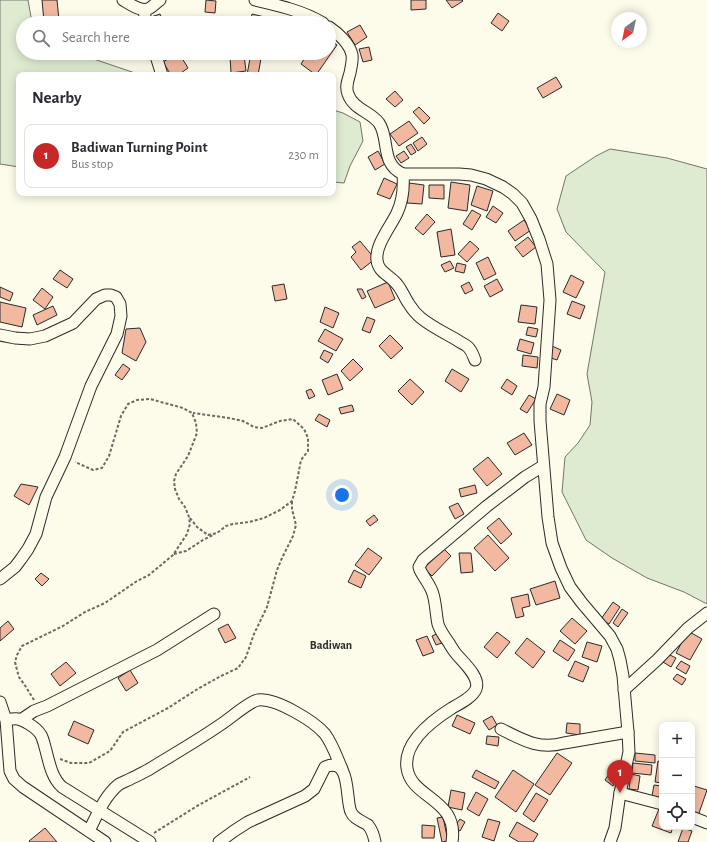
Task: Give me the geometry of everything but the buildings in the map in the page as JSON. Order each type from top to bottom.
[{"type":"street","points":[[123,0],[137,8],[144,10],[148,9],[160,0]]},
{"type":"street","points":[[255,0],[308,16]]},
{"type":"street","points":[[144,10],[145,16]]},
{"type":"street","points":[[336,33],[350,49],[352,55],[347,88],[348,95],[353,102],[378,122],[381,128],[389,160],[394,168],[403,174],[471,175],[486,179],[503,187],[522,203],[540,239],[547,264],[550,300],[544,387],[540,404],[540,421],[548,517],[552,543],[570,587],[610,636],[617,649],[624,690],[629,752],[620,792],[615,828],[610,842]]},
{"type":"street","points":[[157,60],[161,72]]},
{"type":"street","points":[[403,174],[404,185],[401,203],[398,212],[378,250],[377,262],[382,271],[398,285],[409,305],[415,312],[429,323],[467,347],[473,354],[475,360]]},
{"type":"street","points":[[0,335],[30,339],[45,336],[73,324],[96,299],[104,295],[116,297],[120,304],[121,316],[117,334],[91,386],[65,457],[46,497],[36,534],[21,560],[0,579]]},
{"type":"street","points":[[452,842],[451,823],[447,813],[441,805],[414,783],[407,768],[407,759],[409,751],[421,733],[441,715],[471,695],[476,689],[476,683],[473,675],[440,630],[433,594],[419,567],[423,560],[463,526],[525,477],[543,466]]},
{"type":"street","points":[[624,690],[657,660],[688,628],[707,613]]},
{"type":"street","points":[[22,719],[34,711],[157,650],[214,614]]},
{"type":"street","points":[[89,831],[99,810],[110,793],[119,784],[133,778],[191,745],[227,721],[246,706],[258,700],[279,704],[299,714],[324,733],[346,776],[349,805],[352,814],[371,829],[375,842]]},
{"type":"street","points":[[0,702],[6,720],[10,771],[14,779],[22,787],[105,842]]},
{"type":"street","points":[[6,720],[14,718],[22,719],[35,728],[43,740],[52,774],[57,782],[68,791],[147,840]]},
{"type":"street","points":[[501,729],[521,739],[540,745],[556,745],[628,732]]},
{"type":"street","points":[[219,842],[248,822],[311,792],[326,767],[329,765],[336,766],[342,770]]},
{"type":"street","points":[[620,792],[659,803]]},
{"type":"street","points":[[695,818],[707,823]]},
{"type":"path","points":[[47,755],[71,763],[89,763],[110,751],[123,732],[168,708],[219,677],[238,668],[246,657],[254,634],[267,607],[277,570],[293,536],[296,525],[292,509],[292,501],[301,460],[308,451],[308,438],[304,429],[293,420],[280,421],[262,428],[254,427],[243,421],[192,413],[183,408],[156,400],[137,400],[128,404],[121,416],[109,456],[102,468],[93,470],[65,457]]},
{"type":"path","points":[[34,711],[35,702],[17,670],[17,655],[22,646],[105,603],[137,581],[149,575],[173,554],[187,534],[190,524],[189,517],[185,507],[179,499],[174,481],[176,474],[188,456],[198,433],[192,413]]},
{"type":"path","points":[[173,554],[186,551],[226,526],[264,518],[280,510],[292,501]]},
{"type":"path","points":[[189,517],[197,527],[208,535],[217,533]]},
{"type":"path","points":[[147,840],[190,810],[250,777]]},
{"type":"green space","points":[[0,0],[28,0],[31,16],[16,16],[16,60],[97,60],[132,72],[16,72],[16,167],[0,164]]},
{"type":"green space","points":[[336,111],[360,122],[363,141],[350,166],[344,183],[336,182]]},
{"type":"green space","points":[[610,149],[667,158],[707,169],[707,604],[684,592],[647,578],[612,558],[586,540],[562,492],[565,457],[578,443],[590,425],[592,402],[587,374],[605,272],[566,232],[557,209],[566,176],[596,156]]},
{"type":"place","name":"Badiwan Turning Point","points":[[620,793]]},
{"type":"district","name":"Badiwan","points":[[331,645]]}]
